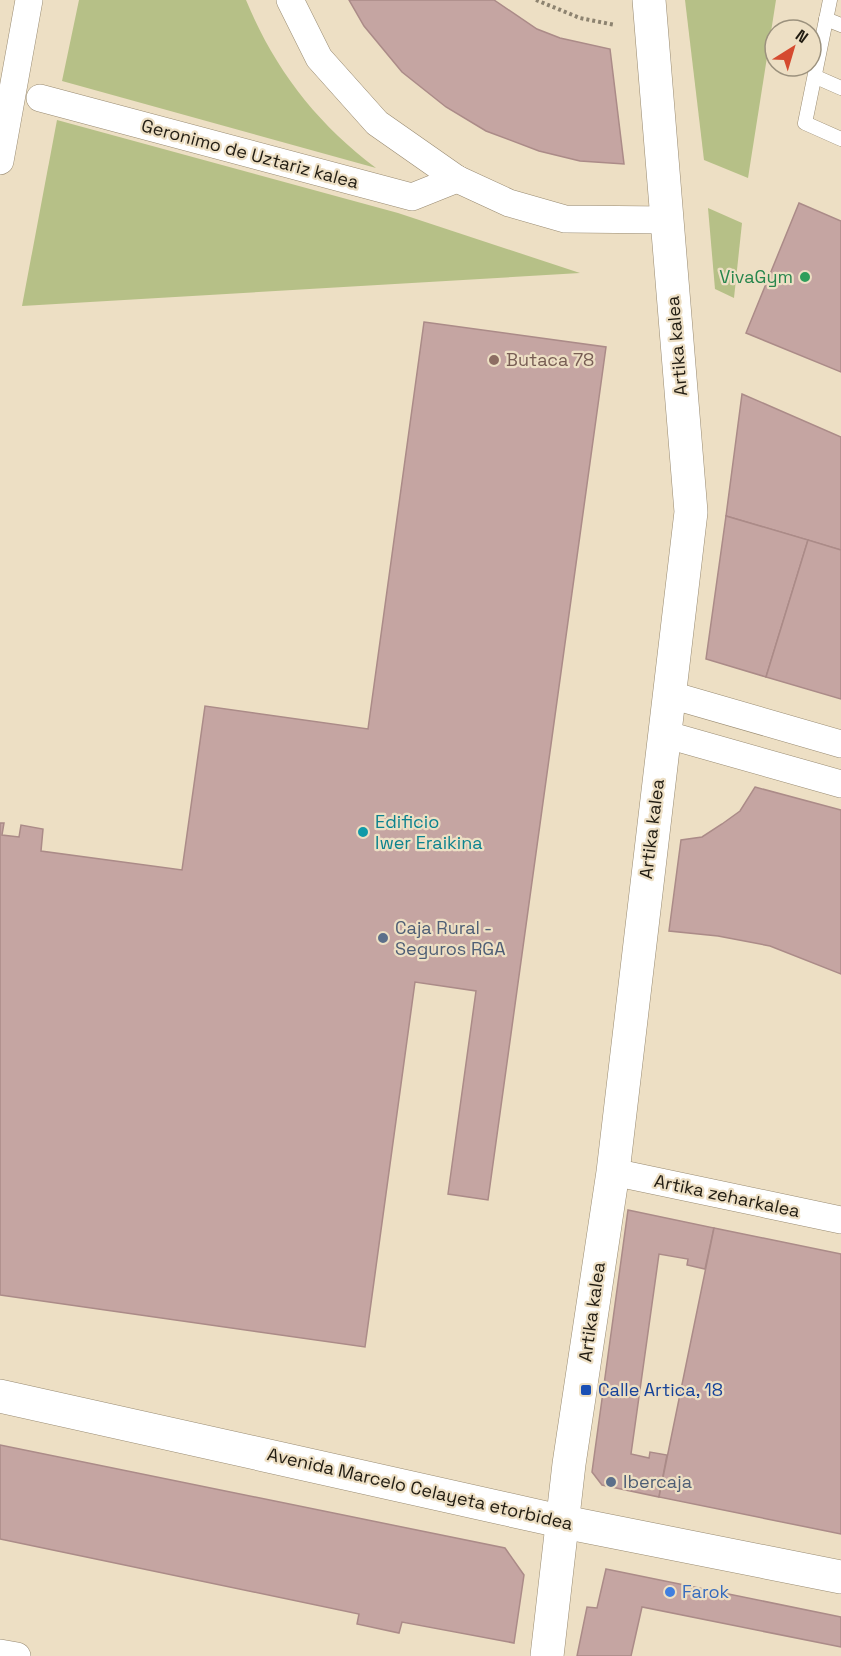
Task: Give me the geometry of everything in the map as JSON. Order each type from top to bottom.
[{"type":"street","points":[[0,161],[29,0]]},
{"type":"street","points":[[290,0],[319,58],[376,123],[457,179],[509,203],[565,219],[667,220]]},
{"type":"street","name":"Artika kalea","points":[[548,1656],[569,1464],[613,1172],[691,512],[649,0]]},
{"type":"street","name":"Geronimo de Uztariz kalea","points":[[40,98],[412,197],[457,179]]},
{"type":"street","points":[[671,695],[841,744]]},
{"type":"street","points":[[664,734],[841,784]]},
{"type":"street","name":"Artika zeharkalea","points":[[613,1172],[841,1220]]},
{"type":"street","name":"Avenida Marcelo Celayeta etorbidea","points":[[0,1396],[564,1522],[841,1576]]},
{"type":"street","points":[[0,1653],[17,1656]]},
{"type":"lane","points":[[823,36],[830,0]]},
{"type":"lane","points":[[826,19],[841,25]]},
{"type":"lane","points":[[816,78],[806,123],[841,138]]},
{"type":"lane","points":[[818,78],[841,88]]},
{"type":"path","points":[[536,0],[580,18],[615,25]]},
{"type":"green space","points":[[79,0],[246,0],[270,49],[299,93],[334,132],[376,168],[62,81]]},
{"type":"green space","points":[[685,0],[776,0],[773,18],[763,18],[764,78],[748,178],[704,160]]},
{"type":"green space","points":[[57,120],[398,213],[580,273],[22,306]]},
{"type":"green space","points":[[708,208],[742,223],[734,298],[715,289]]},
{"type":"building","points":[[349,0],[494,0],[537,29],[560,38],[610,49],[624,164],[580,161],[539,151],[486,131],[446,107],[402,72],[364,26]]},
{"type":"building","name":"VivaGym","points":[[799,203],[841,221],[841,372],[746,333]]},
{"type":"building","name":"Edificio Iwer Eraikina","points":[[424,322],[606,347],[488,1200],[448,1194],[476,991],[415,982],[365,1347],[0,1295],[0,823],[4,823],[2,835],[19,837],[21,825],[43,829],[41,851],[182,870],[205,706],[368,729]]},
{"type":"building","points":[[742,394],[841,437],[841,550],[726,516]]},
{"type":"building","points":[[726,516],[808,540],[766,677],[706,659]]},
{"type":"building","points":[[808,540],[841,550],[841,699],[766,677]]},
{"type":"building","points":[[755,787],[841,810],[841,974],[770,946],[718,936],[669,931],[681,840],[702,837],[722,824],[740,811]]},
{"type":"building","points":[[628,1210],[714,1228],[705,1269],[687,1265],[688,1259],[659,1254],[631,1454],[649,1458],[650,1452],[667,1455],[659,1497],[602,1485],[592,1472]]},
{"type":"building","points":[[714,1228],[841,1254],[841,1534],[659,1497]]},
{"type":"building","points":[[0,1445],[505,1548],[524,1575],[514,1643],[402,1622],[399,1633],[357,1624],[359,1614],[0,1539]]},
{"type":"building","points":[[606,1569],[841,1617],[841,1647],[642,1607],[631,1656],[577,1656],[587,1607],[597,1608]]},
{"type":"place","name":"VivaGym","points":[[805,277]]},
{"type":"place","name":"Butaca 78","points":[[494,360]]},
{"type":"place","name":"Edificio Iwer Eraikina","points":[[363,832]]},
{"type":"place","name":"Caja Rural - Seguros RGA","points":[[383,938]]},
{"type":"place","name":"Calle Artica, 18","points":[[586,1390]]},
{"type":"place","name":"Ibercaja","points":[[611,1482]]},
{"type":"place","name":"Farok","points":[[670,1592]]}]
